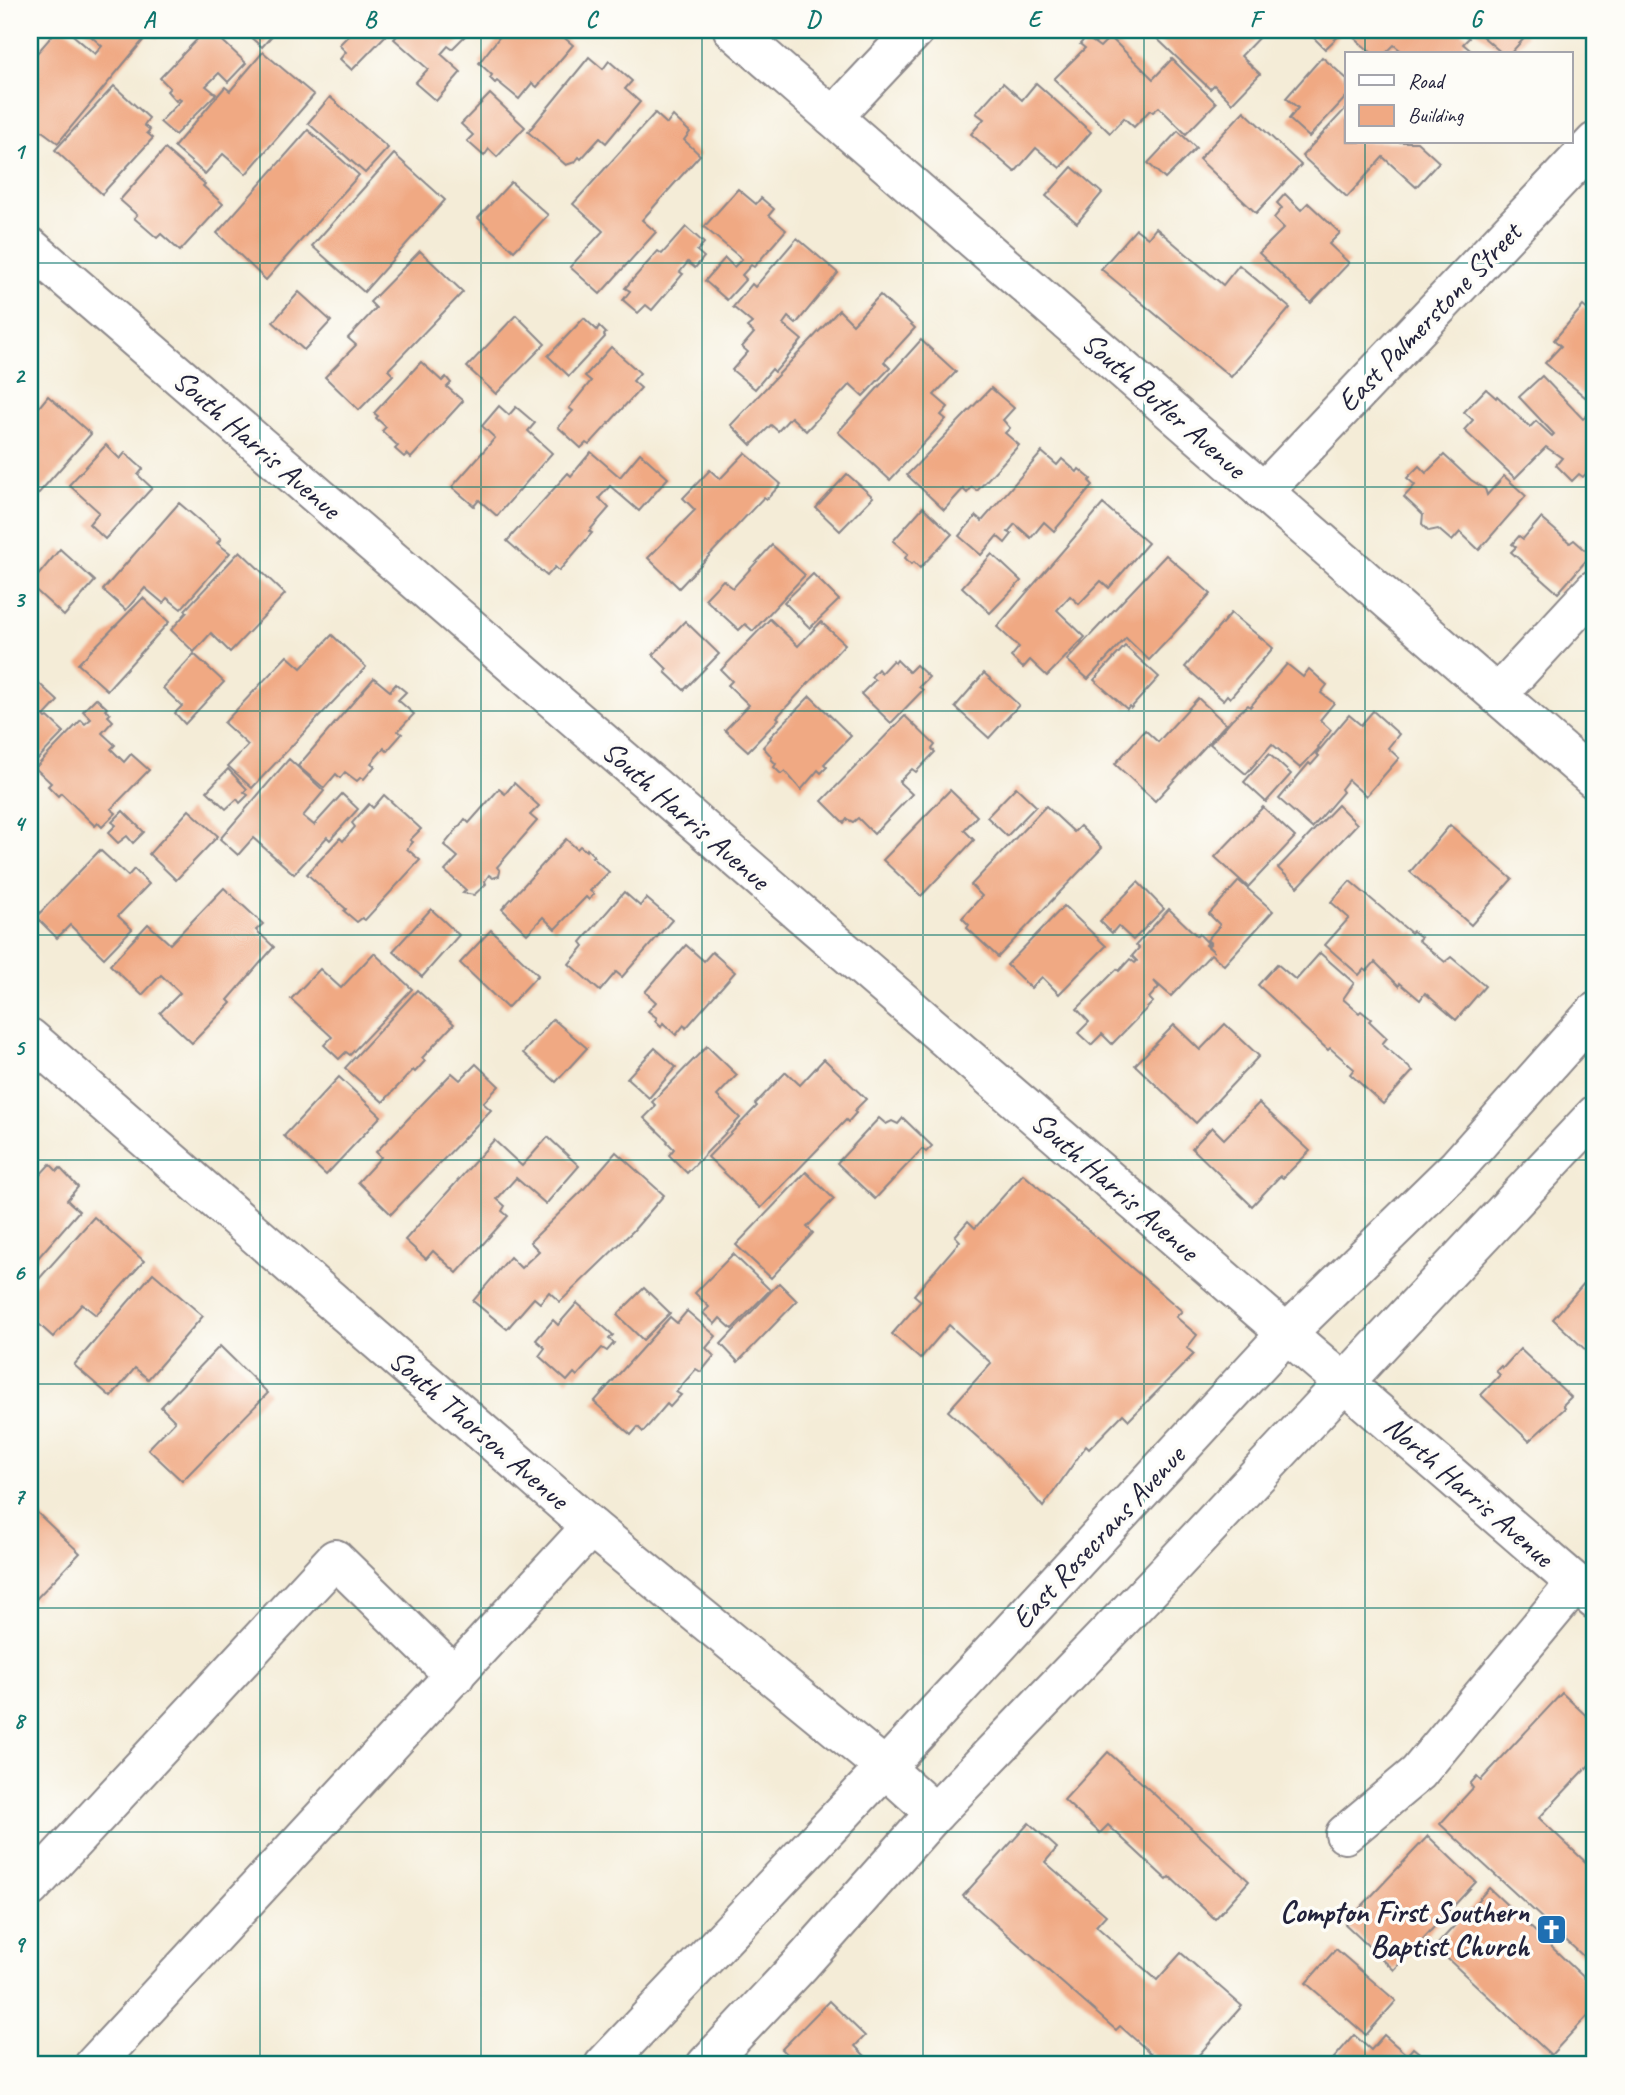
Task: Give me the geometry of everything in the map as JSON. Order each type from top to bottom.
[{"type":"street","name":"South Butler Avenue","points":[[733,30],[1595,780]]},
{"type":"street","points":[[833,117],[915,30]]},
{"type":"street","name":"East Palmerstone Street","points":[[1263,492],[1595,142]]},
{"type":"street","name":"South Harris Avenue","points":[[30,247],[1343,1383]]},
{"type":"street","points":[[1497,695],[1595,589]]},
{"type":"street","name":"East Rosecrans Avenue","points":[[604,2065],[885,1768],[1286,1334],[1458,1166],[1595,1012]]},
{"type":"street","name":"South Thorson Avenue","points":[[30,1038],[591,1527],[885,1768],[935,1813]]},
{"type":"street","points":[[706,2065],[801,1964],[935,1813],[1163,1576],[1595,1115]]},
{"type":"street","name":"North Harris Avenue","points":[[1343,1383],[1586,1591]]},
{"type":"street","points":[[94,2065],[591,1527]]},
{"type":"street","points":[[30,1888],[335,1559],[455,1675]]},
{"type":"street","points":[[1345,1834],[1418,1773],[1586,1591]]},
{"type":"building","points":[[57,30],[67,30],[95,54],[102,46],[86,30],[164,30],[157,38],[150,32],[58,143],[30,122],[30,61]]},
{"type":"building","points":[[206,30],[211,30],[246,63],[228,82],[219,73],[206,86],[216,94],[175,135],[160,122],[181,100],[179,98],[176,101],[167,91],[170,88],[160,78]]},
{"type":"building","points":[[242,30],[277,30],[262,47]]},
{"type":"building","points":[[349,30],[391,30],[352,70],[340,59],[346,52],[339,45],[352,32]]},
{"type":"building","points":[[403,30],[471,30],[452,49],[448,46],[441,54],[461,72],[436,101],[415,83],[428,69],[394,39]]},
{"type":"building","points":[[505,30],[566,30],[561,35],[573,45],[537,87],[532,83],[519,99],[497,81],[495,83],[490,78],[492,75],[479,63]]},
{"type":"building","points":[[1148,30],[1266,30],[1241,56],[1260,74],[1232,103],[1214,85],[1210,89]]},
{"type":"building","points":[[1313,30],[1345,30],[1325,49],[1310,34]]},
{"type":"building","points":[[1345,30],[1459,30],[1469,38],[1463,44],[1473,52],[1403,52],[1394,45],[1387,52],[1371,52]]},
{"type":"building","points":[[1475,30],[1521,30],[1527,35],[1512,52],[1501,52]]},
{"type":"building","points":[[1086,37],[1100,47],[1110,37],[1153,79],[1172,59],[1216,103],[1186,134],[1159,107],[1153,112],[1150,110],[1134,127],[1124,118],[1110,133],[1054,79],[1085,48],[1080,44]]},
{"type":"building","points":[[263,52],[314,95],[246,174],[223,154],[205,174],[174,147],[225,87],[230,91]]},
{"type":"building","points":[[589,57],[603,69],[609,61],[632,81],[625,89],[640,102],[606,143],[600,138],[581,159],[579,157],[575,162],[566,165],[528,132]]},
{"type":"building","points":[[1322,57],[1345,77],[1345,98],[1309,137],[1289,119],[1298,108],[1286,98]]},
{"type":"building","points":[[1003,83],[1022,100],[1036,83],[1091,132],[1060,168],[1036,148],[1015,172],[971,134],[984,119],[976,113]]},
{"type":"building","points":[[114,86],[149,118],[144,125],[153,138],[102,194],[55,150]]},
{"type":"building","points":[[490,94],[525,127],[497,157],[489,149],[484,156],[467,141],[473,135],[461,124]]},
{"type":"building","points":[[330,97],[388,148],[365,173],[308,123]]},
{"type":"building","points":[[1345,109],[1345,144],[1419,144],[1439,162],[1416,187],[1383,157],[1347,197],[1302,156]]},
{"type":"building","points":[[1244,111],[1301,165],[1256,213],[1199,159]]},
{"type":"building","points":[[655,113],[667,124],[673,116],[690,132],[684,140],[700,155],[642,220],[656,232],[600,294],[570,267],[603,231],[573,204]]},
{"type":"building","points":[[308,130],[359,175],[266,280],[217,233]]},
{"type":"building","points":[[1178,131],[1196,148],[1165,179],[1148,163]]},
{"type":"building","points":[[165,149],[205,184],[203,186],[223,204],[180,251],[161,234],[157,238],[134,218],[137,215],[120,200]]},
{"type":"building","points":[[394,154],[445,200],[364,292],[312,246]]},
{"type":"building","points":[[1072,167],[1102,193],[1077,223],[1046,196]]},
{"type":"building","points":[[511,182],[548,215],[514,251],[478,218]]},
{"type":"building","points":[[738,189],[756,204],[761,198],[774,209],[769,215],[786,230],[754,267],[751,265],[742,275],[746,279],[727,300],[705,281],[725,258],[734,267],[742,259],[704,227]]},
{"type":"building","points":[[1285,194],[1301,210],[1308,203],[1340,233],[1329,244],[1349,263],[1311,303],[1259,253],[1284,228],[1274,218],[1282,208],[1277,203]]},
{"type":"building","points":[[686,227],[704,243],[697,251],[704,257],[695,268],[688,262],[680,272],[683,274],[652,310],[646,305],[638,313],[623,300],[630,291],[625,288],[658,251],[662,254]]},
{"type":"building","points":[[1156,228],[1223,285],[1239,265],[1290,308],[1231,377],[1101,269],[1136,229],[1148,238]]},
{"type":"building","points":[[797,238],[838,273],[796,324],[788,317],[783,324],[802,340],[775,372],[772,369],[755,389],[732,370],[748,352],[742,347],[754,333],[747,327],[752,323],[733,307],[752,284],[755,287]]},
{"type":"building","points":[[420,251],[463,292],[388,370],[393,375],[359,410],[325,377],[356,345],[348,338],[376,308],[370,302]]},
{"type":"building","points":[[299,292],[331,321],[304,350],[273,322]]},
{"type":"building","points":[[880,295],[915,328],[884,362],[890,368],[863,396],[850,384],[806,431],[791,417],[778,431],[771,425],[751,445],[731,425],[839,310],[853,324]]},
{"type":"building","points":[[1583,306],[1590,312],[1595,307],[1595,386],[1585,397],[1545,363],[1561,346],[1554,340]]},
{"type":"building","points":[[516,315],[545,344],[496,394],[467,367]]},
{"type":"building","points":[[584,318],[597,330],[599,326],[606,333],[605,337],[569,376],[548,356]]},
{"type":"building","points":[[921,340],[956,372],[934,395],[948,407],[941,415],[946,419],[890,480],[838,432]]},
{"type":"building","points":[[611,347],[640,373],[633,381],[641,388],[589,445],[586,443],[581,448],[558,427],[573,411],[569,408],[591,381],[585,376]]},
{"type":"building","points":[[421,362],[442,381],[446,377],[451,383],[447,387],[463,401],[411,458],[407,454],[404,457],[395,449],[398,446],[382,431],[386,427],[374,413]]},
{"type":"building","points":[[1542,376],[1583,419],[1589,414],[1595,419],[1595,464],[1583,477],[1579,474],[1572,481],[1556,465],[1562,458],[1546,447],[1515,478],[1464,430],[1473,420],[1464,412],[1486,389],[1530,427],[1536,421],[1552,436],[1554,434],[1519,397]]},
{"type":"building","points":[[991,388],[1014,408],[1003,420],[1010,428],[1005,433],[1019,445],[977,491],[972,487],[967,493],[963,489],[944,510],[907,475]]},
{"type":"building","points":[[48,396],[91,434],[37,495],[30,489],[30,418]]},
{"type":"building","points":[[499,406],[509,415],[516,407],[535,423],[528,431],[552,453],[497,516],[479,500],[474,506],[452,487],[495,438],[482,426]]},
{"type":"building","points":[[106,445],[120,459],[125,453],[143,469],[138,475],[152,488],[105,539],[89,524],[99,512],[69,485]]},
{"type":"building","points":[[591,452],[620,477],[640,453],[668,478],[639,511],[610,486],[599,498],[609,508],[589,531],[592,533],[559,571],[555,567],[547,576],[507,541],[568,473],[571,476]]},
{"type":"building","points":[[1042,452],[1057,465],[1062,459],[1077,472],[1079,469],[1091,479],[1089,481],[1093,485],[1054,531],[1044,522],[1031,538],[1015,524],[1008,532],[1012,534],[1005,543],[997,536],[981,555],[959,536],[976,516],[982,521]]},
{"type":"building","points":[[745,453],[781,484],[767,499],[764,497],[679,588],[648,558],[695,510],[683,498],[710,470],[720,479]]},
{"type":"building","points":[[1444,455],[1485,489],[1487,495],[1504,476],[1526,496],[1479,550],[1460,532],[1452,541],[1438,529],[1429,531],[1422,524],[1423,515],[1404,497],[1415,485],[1407,478],[1419,466],[1426,473]]},
{"type":"building","points":[[847,474],[873,497],[840,531],[816,508]]},
{"type":"building","points":[[179,503],[221,539],[217,543],[230,553],[181,609],[167,598],[163,603],[145,588],[126,610],[103,590]]},
{"type":"building","points":[[1103,504],[1148,543],[1109,588],[1101,581],[1079,604],[1070,596],[1057,610],[1085,637],[1047,676],[1030,660],[1023,668],[1011,657],[1019,647],[997,627]]},
{"type":"building","points":[[923,507],[952,534],[920,568],[905,558],[908,554],[893,541]]},
{"type":"building","points":[[1541,518],[1570,543],[1574,540],[1591,555],[1558,593],[1511,552],[1516,547],[1512,544],[1519,536],[1523,539]]},
{"type":"building","points":[[772,545],[805,575],[753,631],[745,624],[739,630],[705,599],[723,580],[733,588]]},
{"type":"building","points":[[60,549],[95,581],[64,616],[30,585]]},
{"type":"building","points":[[240,551],[285,594],[230,652],[211,633],[194,652],[171,630],[187,612],[185,610]]},
{"type":"building","points":[[992,554],[1021,581],[990,613],[962,587]]},
{"type":"building","points":[[1166,555],[1211,594],[1149,660],[1126,638],[1088,679],[1067,660]]},
{"type":"building","points":[[813,574],[839,600],[810,628],[784,602]]},
{"type":"building","points":[[143,598],[169,622],[107,690],[78,664]]},
{"type":"building","points":[[1231,613],[1273,648],[1230,698],[1227,695],[1223,700],[1185,667]]},
{"type":"building","points":[[770,619],[798,646],[821,622],[845,644],[748,751],[725,730],[749,705],[728,685],[732,681],[721,670]]},
{"type":"building","points":[[685,621],[719,654],[684,690],[665,672],[667,669],[653,655]]},
{"type":"building","points":[[332,635],[366,667],[252,788],[228,766],[248,745],[224,723],[287,656],[301,668]]},
{"type":"building","points":[[1125,646],[1159,677],[1131,708],[1129,706],[1127,709],[1094,680]]},
{"type":"building","points":[[194,654],[224,682],[185,724],[175,713],[182,706],[163,688]]},
{"type":"building","points":[[893,660],[895,663],[897,660],[909,672],[916,665],[929,677],[919,687],[923,690],[891,723],[861,694],[875,680],[871,677],[878,669],[881,673]]},
{"type":"building","points":[[1287,664],[1303,677],[1309,669],[1327,685],[1321,693],[1334,703],[1320,720],[1331,730],[1300,768],[1272,744],[1246,774],[1210,744],[1232,719],[1248,705],[1250,707]]},
{"type":"building","points":[[984,673],[1019,705],[989,738],[955,707]]},
{"type":"building","points":[[30,675],[58,701],[44,716],[64,732],[30,767]]},
{"type":"building","points":[[374,678],[390,691],[396,684],[406,692],[398,700],[414,714],[398,731],[402,734],[387,751],[384,748],[371,763],[375,766],[364,779],[361,777],[357,781],[345,772],[340,778],[336,774],[324,788],[298,766]]},
{"type":"building","points":[[810,696],[851,736],[824,764],[827,767],[821,773],[818,770],[801,790],[785,771],[781,774],[774,767],[776,764],[763,747]]},
{"type":"building","points":[[96,698],[107,708],[105,710],[113,721],[102,733],[115,745],[111,749],[124,762],[131,754],[149,770],[111,809],[116,813],[102,827],[98,823],[95,826],[61,793],[58,796],[48,786],[51,783],[35,768],[81,720],[85,724],[91,719],[83,711]]},
{"type":"building","points":[[1198,698],[1226,724],[1155,801],[1115,764],[1145,730],[1158,742]]},
{"type":"building","points":[[1373,711],[1399,734],[1388,748],[1399,758],[1366,796],[1348,780],[1341,789],[1343,792],[1312,828],[1279,799],[1309,763],[1311,765],[1319,756],[1316,754],[1349,715],[1361,725]]},
{"type":"building","points":[[905,716],[935,745],[932,749],[935,752],[916,772],[912,769],[899,782],[912,794],[874,834],[858,818],[853,822],[847,819],[844,823],[822,801]]},
{"type":"building","points":[[1269,754],[1291,774],[1266,802],[1244,782]]},
{"type":"building","points":[[289,759],[324,791],[303,816],[314,825],[342,794],[358,809],[330,840],[327,837],[294,874],[253,838],[238,855],[220,839]]},
{"type":"building","points":[[228,769],[247,789],[244,792],[248,795],[240,803],[237,799],[226,809],[207,791]]},
{"type":"building","points":[[514,783],[539,806],[530,815],[537,821],[497,867],[499,876],[493,878],[489,875],[486,884],[474,895],[463,893],[466,890],[445,871],[458,857],[444,845],[465,819],[469,823],[499,789],[505,794]]},
{"type":"building","points":[[1016,787],[1036,806],[1007,836],[987,817]]},
{"type":"building","points":[[950,790],[977,816],[964,830],[974,840],[921,896],[883,860]]},
{"type":"building","points":[[384,795],[421,829],[410,840],[413,842],[407,849],[420,860],[365,920],[362,918],[357,922],[307,874],[340,838],[343,841],[355,827],[352,823],[369,804],[373,808]]},
{"type":"building","points":[[1338,805],[1357,824],[1298,887],[1278,868]]},
{"type":"building","points":[[1046,806],[1074,832],[1080,826],[1102,848],[998,957],[967,928],[969,925],[962,918],[982,896],[971,885]]},
{"type":"building","points":[[1263,807],[1295,837],[1248,887],[1215,857]]},
{"type":"building","points":[[189,810],[218,836],[176,880],[149,854]]},
{"type":"building","points":[[123,811],[144,832],[133,843],[127,836],[118,843],[108,833],[116,825],[112,822]]},
{"type":"building","points":[[1450,825],[1512,879],[1471,925],[1410,872]]},
{"type":"building","points":[[566,839],[577,849],[580,846],[586,851],[587,849],[609,872],[590,891],[594,894],[589,900],[586,897],[555,929],[543,917],[527,934],[502,909]]},
{"type":"building","points":[[100,850],[128,876],[134,869],[149,884],[118,916],[132,929],[104,958],[70,925],[57,938],[36,917]]},
{"type":"building","points":[[1239,881],[1273,911],[1224,965],[1211,954],[1171,996],[1154,981],[1159,987],[1149,998],[1153,1002],[1112,1044],[1102,1034],[1091,1045],[1078,1033],[1089,1022],[1077,1009],[1117,969],[1119,971],[1130,959],[1135,963],[1137,961],[1132,956],[1139,948],[1136,945],[1169,909],[1197,936],[1199,934],[1208,943],[1206,945],[1214,952],[1208,946],[1211,943],[1207,940],[1220,925],[1209,914]]},
{"type":"building","points":[[1350,881],[1411,933],[1413,931],[1421,937],[1418,940],[1445,962],[1451,957],[1485,986],[1456,1020],[1425,993],[1420,1000],[1400,983],[1399,986],[1375,962],[1359,975],[1325,945],[1349,918],[1331,902]]},
{"type":"building","points":[[1138,882],[1164,909],[1133,940],[1118,926],[1112,933],[1100,921]]},
{"type":"building","points":[[224,888],[263,924],[256,930],[274,947],[228,1000],[231,1003],[192,1043],[160,1013],[180,993],[161,975],[142,995],[110,965],[148,924],[170,944]]},
{"type":"building","points":[[624,892],[640,906],[646,898],[672,920],[622,977],[616,972],[600,991],[569,964],[584,946],[581,942]]},
{"type":"building","points":[[1064,906],[1106,946],[1059,994],[1042,977],[1031,988],[1007,965]]},
{"type":"building","points":[[431,909],[459,935],[422,977],[393,951]]},
{"type":"building","points":[[491,930],[538,975],[507,1008],[460,963]]},
{"type":"building","points":[[686,945],[704,961],[712,952],[735,972],[686,1028],[684,1025],[676,1035],[663,1023],[661,1027],[655,1021],[657,1018],[648,1011],[656,1002],[645,992]]},
{"type":"building","points":[[374,953],[412,989],[350,1055],[346,1052],[339,1059],[324,1045],[332,1037],[291,999],[320,969],[341,988]]},
{"type":"building","points":[[1320,953],[1354,983],[1343,999],[1371,1019],[1369,1021],[1387,1038],[1382,1044],[1413,1071],[1383,1104],[1350,1074],[1354,1069],[1330,1048],[1328,1050],[1258,985],[1277,964],[1296,980]]},
{"type":"building","points":[[417,990],[454,1024],[422,1058],[425,1061],[415,1072],[413,1070],[383,1102],[345,1068]]},
{"type":"building","points":[[553,1019],[587,1048],[556,1082],[523,1053]]},
{"type":"building","points":[[1225,1024],[1259,1056],[1196,1123],[1135,1065],[1174,1025],[1200,1050]]},
{"type":"building","points":[[707,1046],[737,1075],[717,1096],[740,1118],[687,1173],[669,1155],[674,1149],[668,1141],[644,1118],[656,1106],[652,1102]]},
{"type":"building","points":[[655,1048],[676,1067],[649,1098],[627,1078]]},
{"type":"building","points":[[824,1059],[866,1099],[848,1122],[846,1120],[761,1208],[708,1157],[786,1072],[800,1085]]},
{"type":"building","points":[[476,1064],[499,1086],[483,1103],[491,1110],[391,1214],[358,1182],[381,1157],[376,1152],[452,1073],[460,1080]]},
{"type":"building","points":[[339,1077],[381,1116],[326,1175],[284,1136]]},
{"type":"building","points":[[1259,1103],[1310,1151],[1283,1178],[1280,1176],[1252,1206],[1192,1148],[1212,1127],[1224,1139]]},
{"type":"building","points":[[879,1118],[886,1124],[892,1121],[898,1124],[903,1118],[932,1146],[926,1152],[922,1149],[875,1199],[837,1163]]},
{"type":"building","points":[[548,1137],[579,1166],[546,1204],[516,1178],[497,1199],[505,1206],[502,1211],[508,1216],[457,1273],[433,1251],[426,1259],[405,1240],[494,1140],[522,1166]]},
{"type":"building","points":[[616,1152],[664,1195],[633,1231],[560,1302],[549,1292],[540,1303],[534,1298],[507,1329],[473,1301],[510,1257],[521,1268],[539,1251],[530,1242],[583,1190]]},
{"type":"building","points":[[50,1164],[57,1171],[60,1168],[78,1187],[67,1200],[79,1211],[30,1267],[30,1169],[39,1176]]},
{"type":"building","points":[[806,1172],[834,1199],[807,1227],[813,1233],[771,1278],[736,1245]]},
{"type":"building","points":[[1023,1174],[1182,1311],[1176,1317],[1197,1335],[1187,1348],[1194,1354],[1129,1420],[1123,1414],[1089,1449],[1086,1446],[1043,1507],[1001,1458],[948,1411],[991,1363],[949,1325],[920,1359],[892,1334],[921,1301],[914,1295],[960,1241],[955,1236],[968,1221],[975,1228]]},
{"type":"building","points":[[94,1217],[144,1261],[96,1315],[82,1304],[53,1337],[30,1316],[30,1289]]},
{"type":"building","points":[[733,1254],[770,1290],[732,1329],[720,1318],[715,1324],[703,1313],[709,1307],[695,1293]]},
{"type":"building","points":[[153,1273],[203,1316],[148,1379],[135,1368],[111,1397],[74,1365]]},
{"type":"building","points":[[1592,1274],[1595,1277],[1595,1359],[1553,1319]]},
{"type":"building","points":[[779,1283],[797,1301],[738,1362],[721,1344]]},
{"type":"building","points":[[644,1288],[670,1313],[643,1340],[617,1315]]},
{"type":"building","points":[[577,1303],[613,1335],[609,1339],[614,1343],[607,1351],[602,1348],[577,1376],[574,1373],[567,1381],[539,1356],[545,1348],[536,1340],[553,1320],[558,1325]]},
{"type":"building","points":[[687,1311],[716,1336],[706,1348],[714,1356],[701,1372],[696,1369],[676,1392],[681,1395],[670,1407],[667,1404],[643,1432],[638,1427],[631,1435],[594,1402],[670,1317],[677,1323]]},
{"type":"building","points":[[220,1346],[268,1393],[182,1481],[148,1449],[175,1421],[161,1407]]},
{"type":"building","points":[[1520,1349],[1571,1397],[1563,1405],[1565,1408],[1529,1441],[1481,1395],[1500,1375],[1496,1371],[1501,1366],[1503,1368]]},
{"type":"building","points":[[30,1506],[80,1553],[34,1601],[30,1597]]},
{"type":"building","points":[[1562,1693],[1595,1724],[1595,1759],[1539,1818],[1595,1871],[1595,1967],[1440,1824],[1473,1788],[1470,1784],[1477,1776],[1481,1780]]},
{"type":"building","points":[[1108,1752],[1249,1881],[1215,1919],[1170,1877],[1167,1880],[1108,1825],[1100,1833],[1064,1800]]},
{"type":"building","points":[[1029,1823],[1057,1848],[1045,1862],[1106,1915],[1096,1926],[1157,1980],[1181,1953],[1242,2006],[1190,2065],[1164,2065],[1120,2026],[1116,2030],[963,1896]]},
{"type":"building","points":[[1428,1836],[1476,1882],[1394,1970],[1345,1924]]},
{"type":"building","points":[[1489,1888],[1595,1988],[1595,2008],[1551,2055],[1435,1947]]},
{"type":"building","points":[[1336,1949],[1396,2001],[1366,2035],[1306,1983]]},
{"type":"building","points":[[829,2001],[865,2036],[855,2046],[874,2065],[791,2065],[794,2061],[782,2049]]},
{"type":"building","points":[[1354,2035],[1371,2050],[1384,2035],[1407,2055],[1413,2048],[1434,2065],[1328,2065]]},
{"type":"place","name":"Compton First Southern Baptist Church","points":[[1552,1929]]}]
